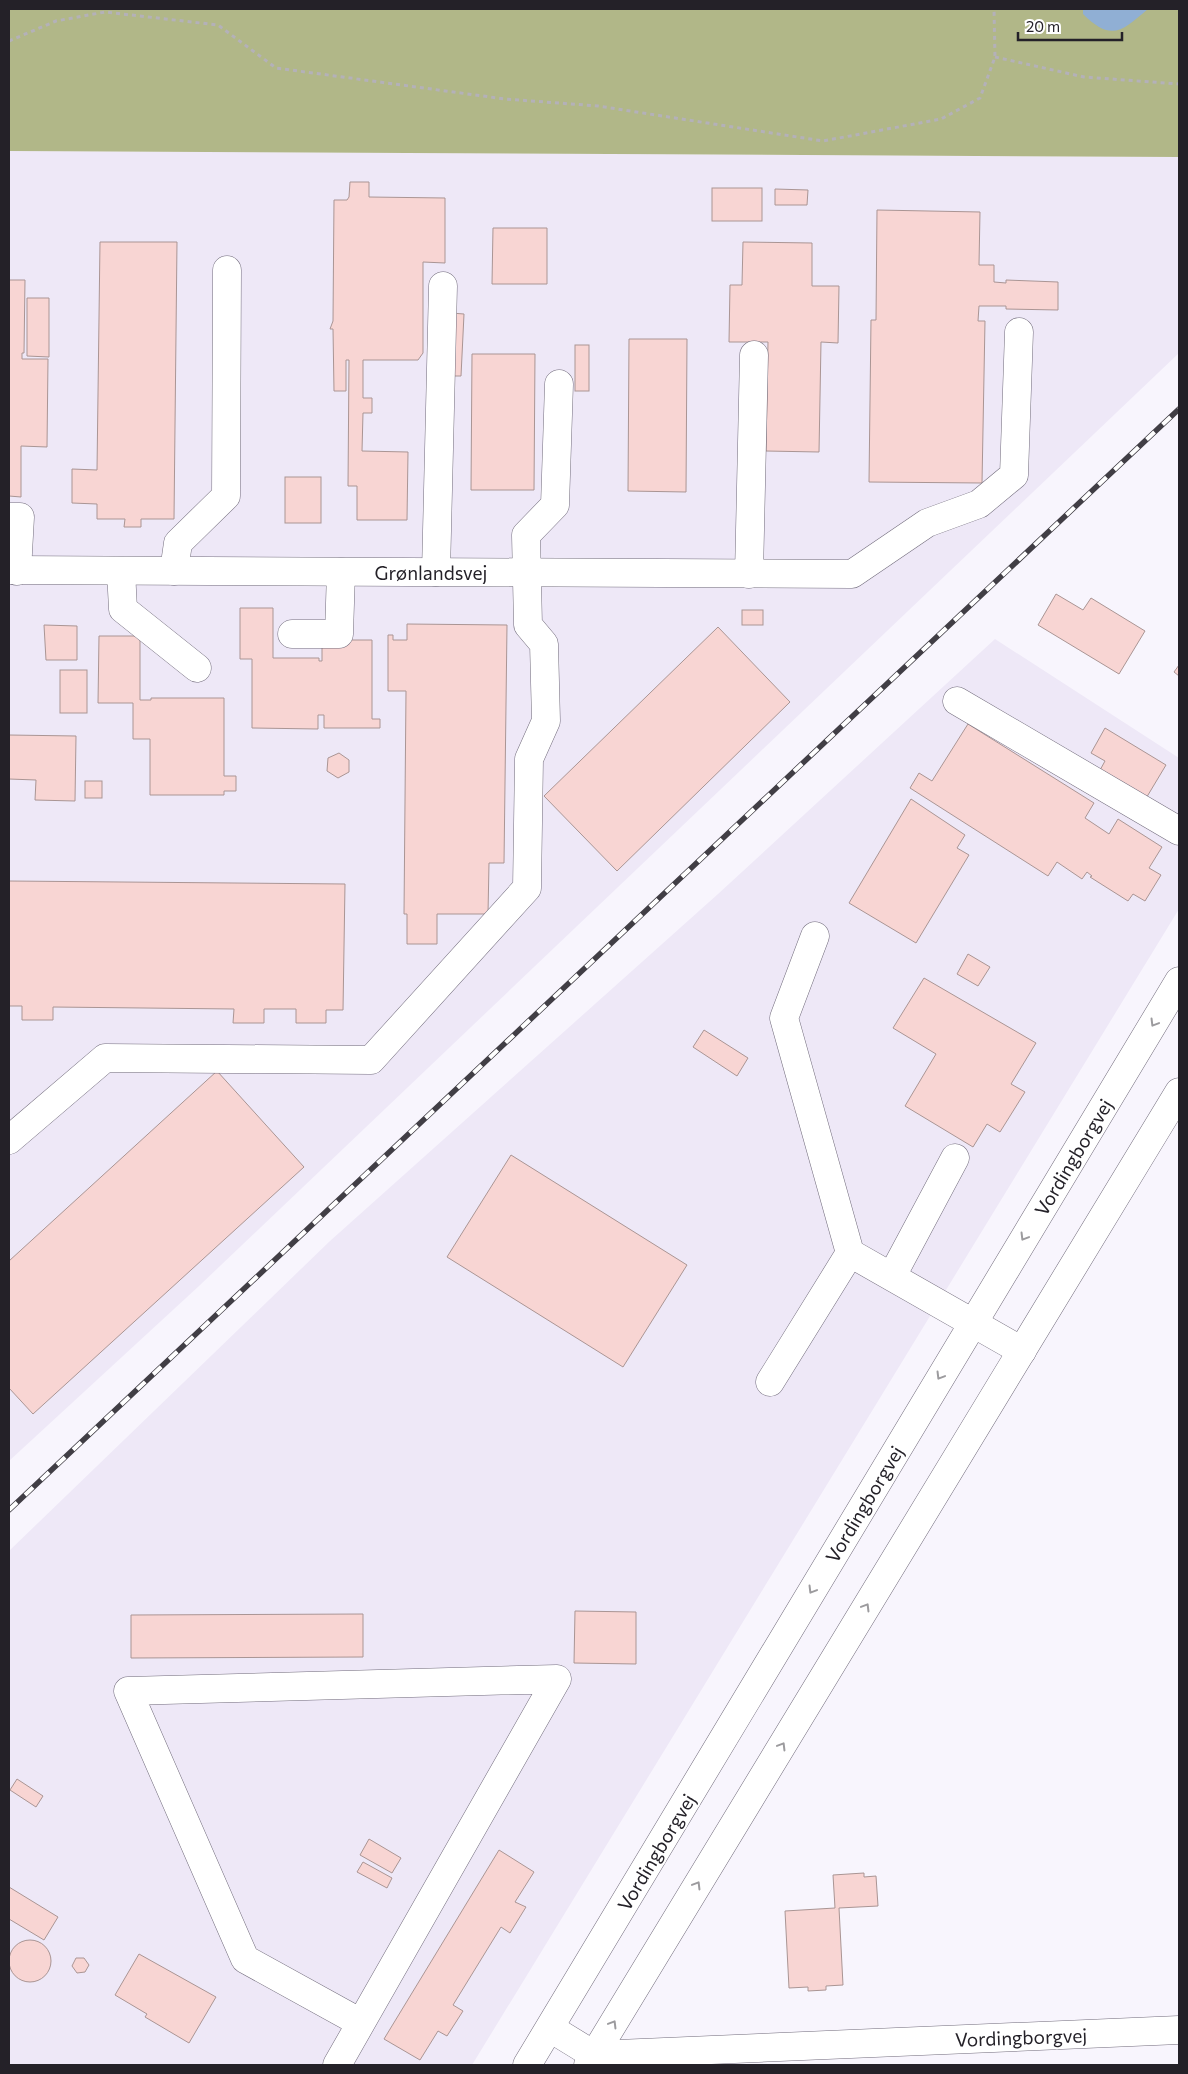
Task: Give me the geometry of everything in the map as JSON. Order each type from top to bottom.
[{"type":"main road","points":[[174,571],[178,543],[226,496],[227,270]]},
{"type":"main road","points":[[436,572],[443,286]]},
{"type":"main road","name":"Grønlandsvej","points":[[13,570],[852,574],[927,523],[979,504],[1014,475],[1019,332]]},
{"type":"main road","points":[[749,574],[754,355]]},
{"type":"main road","points":[[9,1140],[105,1058],[371,1060],[526,888],[529,759],[546,721],[544,644],[528,626],[526,535],[556,505],[559,384]]},
{"type":"main road","points":[[9,517],[20,517],[13,570]]},
{"type":"main road","points":[[121,571],[123,609],[197,668]]},
{"type":"main road","points":[[292,634],[338,634],[341,572]]},
{"type":"main road","points":[[957,701],[1179,831]]},
{"type":"main road","points":[[815,936],[784,1018],[850,1253],[1022,1351]]},
{"type":"main road","name":"Vordingborgvej","points":[[527,2065],[972,1322],[1179,981]]},
{"type":"main road","points":[[550,2028],[591,2060],[1179,1092]]},
{"type":"main road","points":[[892,1276],[955,1158]]},
{"type":"main road","points":[[770,1382],[850,1253]]},
{"type":"main road","points":[[337,2065],[361,2023],[557,1679],[128,1691],[245,1960],[361,2023]]},
{"type":"main road","name":"Vordingborgvej","points":[[591,2060],[896,2054],[1179,2030]]},
{"type":"path","points":[[9,41],[56,21],[105,12],[218,25],[276,68],[504,99],[598,106],[823,141],[941,119],[980,98],[995,57],[994,9]]},
{"type":"path","points":[[995,57],[1084,78],[1179,84]]},
{"type":"shaded area","points":[[9,151],[1179,157],[1179,353],[199,1286],[9,1461]]},
{"type":"shaded area","points":[[995,639],[1179,758],[1179,909],[472,2065],[9,2065],[9,1551],[330,1241],[718,894]]},
{"type":"green space","points":[[9,9],[1179,9],[1179,157],[9,151]]},
{"type":"water","points":[[1083,9],[1148,9],[1131,23],[1117,30],[1110,31],[1093,23],[1083,14]]},
{"type":"building","points":[[350,182],[369,182],[369,197],[445,198],[445,263],[423,262],[423,353],[418,360],[363,360],[363,398],[372,398],[372,413],[363,413],[362,451],[408,452],[407,520],[357,520],[357,486],[348,486],[349,360],[346,360],[346,391],[334,391],[333,329],[330,329],[333,321],[334,200],[347,200]]},
{"type":"building","points":[[712,188],[762,188],[762,221],[712,221]]},
{"type":"building","points":[[775,189],[808,190],[807,205],[775,205]]},
{"type":"building","points":[[877,210],[980,212],[979,265],[994,265],[994,282],[1006,283],[1006,280],[1058,282],[1058,310],[1006,309],[1006,306],[979,306],[978,321],[985,321],[982,483],[869,482],[871,320],[876,320]]},
{"type":"building","points":[[493,228],[547,228],[547,284],[492,284]]},
{"type":"building","points":[[100,242],[177,242],[174,519],[141,519],[141,527],[124,527],[125,519],[97,519],[97,504],[72,503],[72,469],[97,470]]},
{"type":"building","points":[[743,242],[812,243],[812,286],[839,286],[838,343],[821,342],[819,452],[766,451],[768,342],[729,342],[730,285],[742,285]]},
{"type":"building","points":[[9,280],[25,280],[24,353],[22,353],[22,359],[48,359],[47,447],[21,446],[21,497],[9,496]]},
{"type":"building","points":[[27,298],[49,298],[49,357],[27,356]]},
{"type":"building","points":[[451,313],[464,314],[461,376],[448,376]]},
{"type":"building","points":[[629,339],[687,339],[686,492],[628,491]]},
{"type":"building","points":[[575,345],[589,345],[589,391],[575,391]]},
{"type":"building","points":[[472,354],[535,354],[534,490],[471,490]]},
{"type":"building","points":[[285,477],[321,477],[321,523],[285,523]]},
{"type":"building","points":[[1056,594],[1083,610],[1091,598],[1145,631],[1119,674],[1038,625]]},
{"type":"building","points":[[240,608],[273,608],[273,658],[319,658],[319,661],[322,661],[322,640],[372,640],[372,719],[380,719],[380,728],[324,728],[324,715],[318,715],[318,729],[252,728],[252,659],[240,659]]},
{"type":"building","points":[[742,610],[763,610],[763,625],[742,625]]},
{"type":"building","points":[[407,624],[507,625],[504,863],[489,863],[488,914],[437,914],[437,944],[407,944],[407,914],[404,914],[406,691],[388,691],[388,635],[393,635],[393,640],[407,640]]},
{"type":"building","points":[[44,625],[77,626],[77,660],[46,660]]},
{"type":"building","points":[[718,627],[790,702],[617,871],[544,796]]},
{"type":"building","points":[[99,636],[140,636],[140,700],[151,700],[151,698],[224,698],[224,776],[236,776],[236,791],[224,791],[224,795],[150,795],[150,739],[133,739],[133,703],[98,703]]},
{"type":"building","points":[[1179,665],[1179,676],[1174,672]]},
{"type":"building","points":[[60,670],[87,670],[87,713],[60,713]]},
{"type":"building","points":[[968,724],[1094,803],[1085,818],[1109,834],[1118,819],[1162,847],[1149,868],[1161,875],[1145,901],[1133,894],[1128,901],[1090,877],[1092,876],[1087,872],[1082,879],[1057,862],[1048,876],[910,788],[919,773],[932,781]]},
{"type":"building","points":[[1105,728],[1166,765],[1145,800],[1099,772],[1105,761],[1091,753]]},
{"type":"building","points":[[9,735],[76,736],[75,801],[35,800],[36,780],[9,779]]},
{"type":"building","points":[[339,753],[349,760],[349,772],[338,778],[327,771],[328,758]]},
{"type":"building","points":[[85,781],[102,781],[102,798],[85,798]]},
{"type":"building","points":[[911,799],[965,835],[957,848],[969,855],[916,943],[849,903]]},
{"type":"building","points":[[9,881],[345,884],[343,1010],[326,1010],[326,1023],[296,1023],[296,1009],[264,1009],[264,1023],[233,1023],[234,1009],[53,1007],[53,1020],[22,1020],[22,1006],[9,1006]]},
{"type":"building","points":[[968,954],[990,967],[978,986],[957,974]]},
{"type":"building","points":[[924,978],[1036,1043],[1011,1084],[1025,1092],[1000,1132],[987,1124],[973,1147],[905,1106],[936,1054],[893,1028]]},
{"type":"building","points":[[704,1030],[748,1058],[737,1076],[693,1047]]},
{"type":"building","points":[[217,1071],[304,1167],[33,1414],[9,1388],[9,1261]]},
{"type":"building","points":[[511,1155],[687,1265],[623,1367],[447,1257]]},
{"type":"building","points":[[575,1611],[636,1612],[636,1664],[574,1663]]},
{"type":"building","points":[[363,1614],[363,1657],[131,1658],[131,1615]]},
{"type":"building","points":[[17,1779],[43,1796],[36,1807],[10,1790]]},
{"type":"building","points":[[369,1839],[401,1858],[392,1873],[360,1855]]},
{"type":"building","points":[[499,1850],[534,1872],[515,1902],[526,1907],[510,1933],[501,1927],[453,2005],[463,2011],[447,2036],[438,2031],[420,2060],[384,2039]]},
{"type":"building","points":[[363,1862],[392,1878],[387,1888],[357,1872]]},
{"type":"building","points":[[864,1873],[864,1877],[876,1876],[878,1906],[839,1908],[843,1985],[826,1986],[826,1990],[808,1991],[808,1987],[789,1988],[785,1911],[835,1908],[833,1875]]},
{"type":"building","points":[[9,1887],[58,1917],[44,1940],[9,1919]]},
{"type":"building","points":[[30,1940],[45,1946],[51,1961],[45,1976],[30,1982],[15,1976],[9,1961],[15,1946]]},
{"type":"building","points":[[139,1954],[216,1997],[189,2043],[145,2017],[147,2014],[115,1995]]},
{"type":"building","points":[[76,1958],[84,1958],[89,1965],[85,1972],[77,1973],[72,1966]]},
{"type":"railway","points":[[9,1510],[1179,409]]}]
